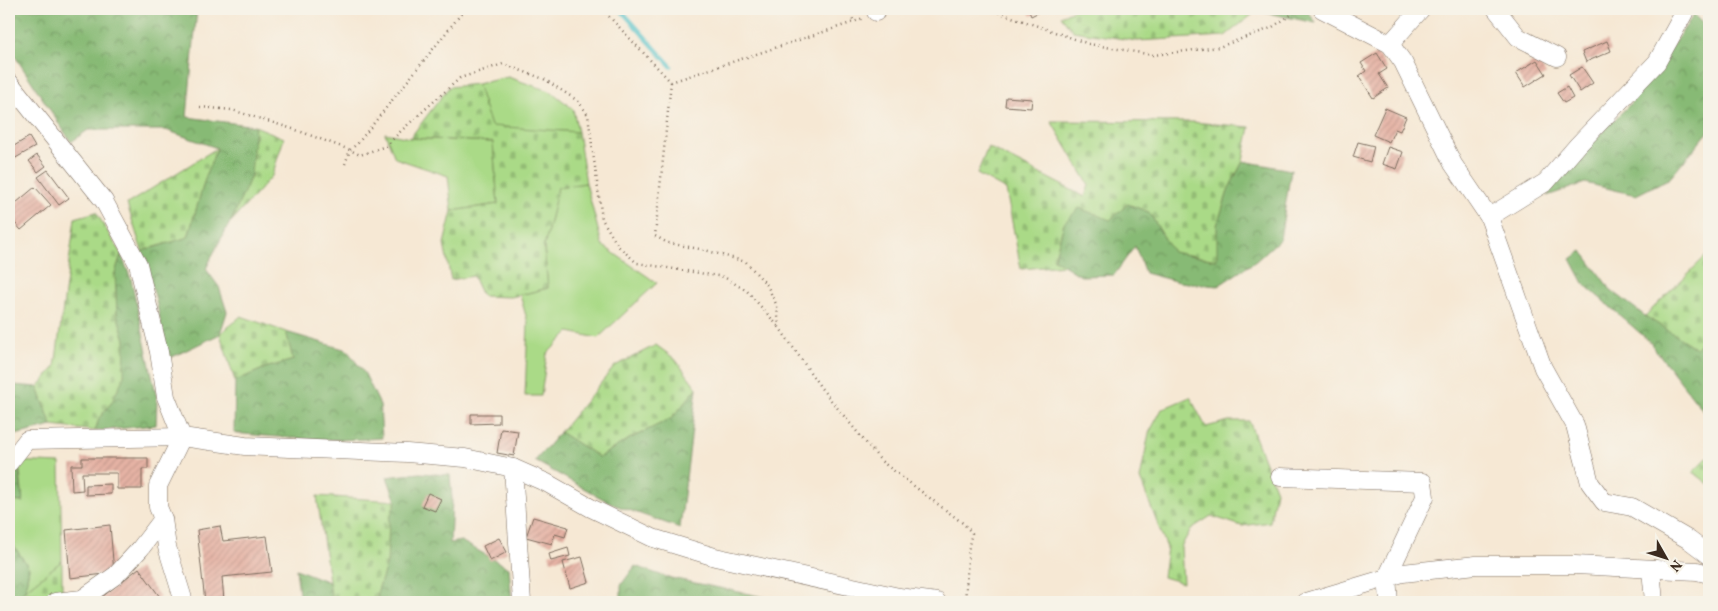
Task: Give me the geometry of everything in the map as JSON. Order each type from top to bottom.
[{"type":"street","points":[[1322,9],[1390,44],[1403,62],[1453,164],[1489,217],[1543,368],[1575,425],[1590,483],[1604,502],[1632,507],[1690,540],[1709,555]]},
{"type":"street","points":[[1390,44],[1422,9]]},
{"type":"street","points":[[1496,9],[1518,37],[1557,57]]},
{"type":"street","points":[[1489,217],[1546,182],[1657,62],[1684,13],[1684,9]]},
{"type":"street","points":[[9,82],[104,202],[138,264],[159,352],[166,397],[182,437],[158,486],[158,507],[163,519],[167,547],[184,602]]},
{"type":"street","points":[[9,463],[27,440],[182,437],[245,446],[407,453],[465,458],[513,468],[547,483],[591,508],[654,538],[715,557],[899,597],[937,602]]},
{"type":"street","points":[[513,468],[522,602]]},
{"type":"street","points":[[1280,476],[1423,482],[1424,497],[1387,577],[1389,602]]},
{"type":"street","points":[[61,602],[82,599],[116,575],[163,519]]},
{"type":"street","points":[[1306,602],[1403,573],[1476,565],[1574,565],[1697,571],[1709,574]]},
{"type":"street","points":[[1651,569],[1654,602]]},
{"type":"path","points":[[346,164],[350,150],[358,143],[465,9]]},
{"type":"path","points":[[602,9],[671,82],[655,236],[668,243],[705,250],[746,262],[767,285],[777,306],[779,327]]},
{"type":"path","points":[[849,9],[854,22]]},
{"type":"path","points":[[989,9],[1089,44],[1153,55],[1219,47],[1271,28],[1300,9]]},
{"type":"path","points":[[671,82],[854,22],[877,10]]},
{"type":"path","points":[[200,107],[232,110],[296,130],[360,155],[386,146],[460,78],[503,64],[544,79],[578,101],[588,115],[602,219],[618,246],[637,262],[724,277],[747,291],[779,327],[821,388],[881,462],[964,524],[972,533],[968,545],[965,602]]},
{"type":"green space","points":[[9,9],[197,9],[187,117],[255,126],[253,165],[246,189],[206,269],[219,287],[227,312],[220,334],[168,359],[156,300],[142,251],[188,237],[207,172],[217,148],[166,130],[88,130],[71,142],[9,47]]},
{"type":"green space","points":[[1075,9],[1254,9],[1257,11],[1225,36],[1137,41],[1073,31],[1061,16]]},
{"type":"green space","points":[[1254,9],[1306,9],[1316,23],[1257,11]]},
{"type":"green space","points":[[1694,15],[1709,30],[1709,131],[1670,178],[1636,195],[1585,183],[1547,196],[1573,161],[1630,104]]},
{"type":"green space","points":[[508,77],[552,92],[573,109],[578,132],[491,127],[477,84]]},
{"type":"green space","points":[[477,84],[491,126],[578,132],[586,183],[558,187],[544,247],[548,288],[511,297],[482,296],[473,276],[451,280],[444,244],[452,211],[498,204],[493,142],[410,138],[449,87]]},
{"type":"green space","points":[[1051,121],[1192,122],[1250,127],[1243,161],[1229,188],[1217,225],[1217,260],[1173,252],[1149,212],[1128,204],[1110,220],[1079,208],[1064,223],[1054,259],[1064,265],[1021,269],[1006,190],[977,174],[988,147],[1085,197],[1089,185]]},
{"type":"green space","points":[[255,126],[284,138],[272,176],[231,222],[251,176]]},
{"type":"green space","points":[[385,133],[410,138],[493,142],[498,204],[452,211],[448,176],[395,158]]},
{"type":"green space","points":[[217,148],[207,172],[188,237],[142,251],[127,204]]},
{"type":"green space","points":[[1243,161],[1291,170],[1280,239],[1256,261],[1218,286],[1179,282],[1145,273],[1135,246],[1114,275],[1081,276],[1054,259],[1064,223],[1079,208],[1110,219],[1128,204],[1149,212],[1173,252],[1216,260],[1217,225],[1229,188]]},
{"type":"green space","points":[[586,183],[602,245],[657,283],[598,338],[569,332],[547,354],[541,396],[525,396],[528,323],[520,295],[548,288],[544,247],[558,186]]},
{"type":"green space","points":[[96,212],[121,254],[115,273],[117,314],[125,340],[124,376],[112,402],[99,418],[95,431],[52,426],[38,387],[55,367],[75,218]]},
{"type":"green space","points":[[1582,251],[1610,289],[1645,316],[1696,348],[1707,335],[1709,344],[1709,418],[1648,340],[1585,285],[1571,259]]},
{"type":"green space","points":[[1709,253],[1709,332],[1696,348],[1645,316]]},
{"type":"green space","points":[[121,254],[131,279],[157,398],[156,425],[95,431],[99,418],[112,402],[125,340],[117,314],[115,273]]},
{"type":"green space","points":[[241,316],[286,332],[293,360],[265,368],[235,381],[220,334]]},
{"type":"green space","points":[[286,332],[347,350],[365,374],[380,405],[382,438],[308,439],[234,433],[235,381],[265,368],[293,360]]},
{"type":"green space","points":[[656,345],[675,359],[697,388],[672,418],[629,439],[599,457],[560,432],[615,366]]},
{"type":"green space","points":[[9,381],[13,385],[38,387],[52,426],[15,435],[9,432]]},
{"type":"green space","points":[[697,388],[680,528],[612,504],[535,461],[560,432],[599,457],[629,439],[672,418]]},
{"type":"green space","points":[[1190,397],[1206,427],[1229,421],[1249,421],[1276,491],[1270,522],[1242,526],[1211,516],[1191,529],[1181,547],[1183,583],[1163,577],[1167,548],[1140,479],[1149,433],[1162,409]]},
{"type":"green space","points":[[1709,456],[1709,484],[1693,472]]},
{"type":"green space","points":[[9,461],[19,471],[23,502],[9,501]]},
{"type":"green space","points":[[14,461],[60,463],[62,561],[25,590],[29,568],[9,539],[9,501],[23,502],[20,471]]},
{"type":"green space","points":[[420,473],[450,475],[452,499],[450,543],[461,541],[509,568],[512,602],[379,602],[377,593],[387,563],[389,520],[396,501],[387,477]]},
{"type":"green space","points":[[317,496],[396,501],[389,520],[387,563],[377,593],[379,602],[332,602]]},
{"type":"green space","points":[[9,539],[29,568],[25,590],[13,602],[9,602]]},
{"type":"green space","points":[[62,561],[62,593],[37,598],[25,590]]},
{"type":"green space","points":[[635,566],[666,577],[788,602],[621,602],[621,585]]},
{"type":"green space","points":[[296,569],[329,582],[332,602],[300,602]]},
{"type":"green space","points":[[25,590],[62,593],[62,602],[13,602]]},
{"type":"building","points":[[1028,9],[1040,9],[1041,11],[1031,16]]},
{"type":"building","points":[[1607,41],[1611,51],[1586,62],[1582,52]]},
{"type":"building","points":[[1377,53],[1387,69],[1379,74],[1388,88],[1373,98],[1359,76],[1366,71],[1361,63]]},
{"type":"building","points":[[1537,60],[1546,74],[1525,87],[1516,73]]},
{"type":"building","points":[[1582,67],[1593,83],[1580,92],[1569,75]]},
{"type":"building","points":[[1567,87],[1573,98],[1564,103],[1557,93]]},
{"type":"building","points":[[1006,97],[1032,99],[1031,108],[1005,106]]},
{"type":"building","points":[[1385,108],[1406,117],[1400,131],[1395,129],[1389,142],[1373,135]]},
{"type":"building","points":[[29,137],[35,147],[12,160],[9,155],[9,149]]},
{"type":"building","points":[[1358,142],[1374,146],[1370,162],[1353,157]]},
{"type":"building","points":[[1388,147],[1403,152],[1397,169],[1382,164]]},
{"type":"building","points":[[37,155],[46,166],[38,172],[29,161]]},
{"type":"building","points":[[48,170],[69,198],[59,205],[38,177]]},
{"type":"building","points":[[35,187],[51,205],[21,230],[9,216],[9,206],[10,208]]},
{"type":"building","points":[[471,414],[499,414],[499,423],[471,424]]},
{"type":"building","points":[[501,429],[518,431],[514,456],[497,453]]},
{"type":"building","points":[[82,458],[148,458],[148,469],[142,469],[142,489],[117,489],[117,473],[82,473],[83,490],[72,491],[71,465],[82,465]]},
{"type":"building","points":[[111,484],[111,494],[86,495],[86,485]]},
{"type":"building","points":[[428,493],[441,499],[435,511],[422,506]]},
{"type":"building","points":[[533,517],[568,527],[565,537],[555,534],[552,544],[526,537]]},
{"type":"building","points":[[110,525],[114,573],[70,578],[66,530]]},
{"type":"building","points":[[220,526],[223,541],[267,536],[272,572],[222,577],[224,601],[205,602],[197,530]]},
{"type":"building","points":[[499,538],[507,552],[490,561],[483,546]]},
{"type":"building","points":[[568,548],[570,556],[551,561],[549,554]]},
{"type":"building","points":[[582,557],[589,582],[570,588],[563,562]]},
{"type":"building","points":[[139,568],[160,597],[153,602],[97,601]]},
{"type":"waterway","points":[[620,9],[671,66]]}]
